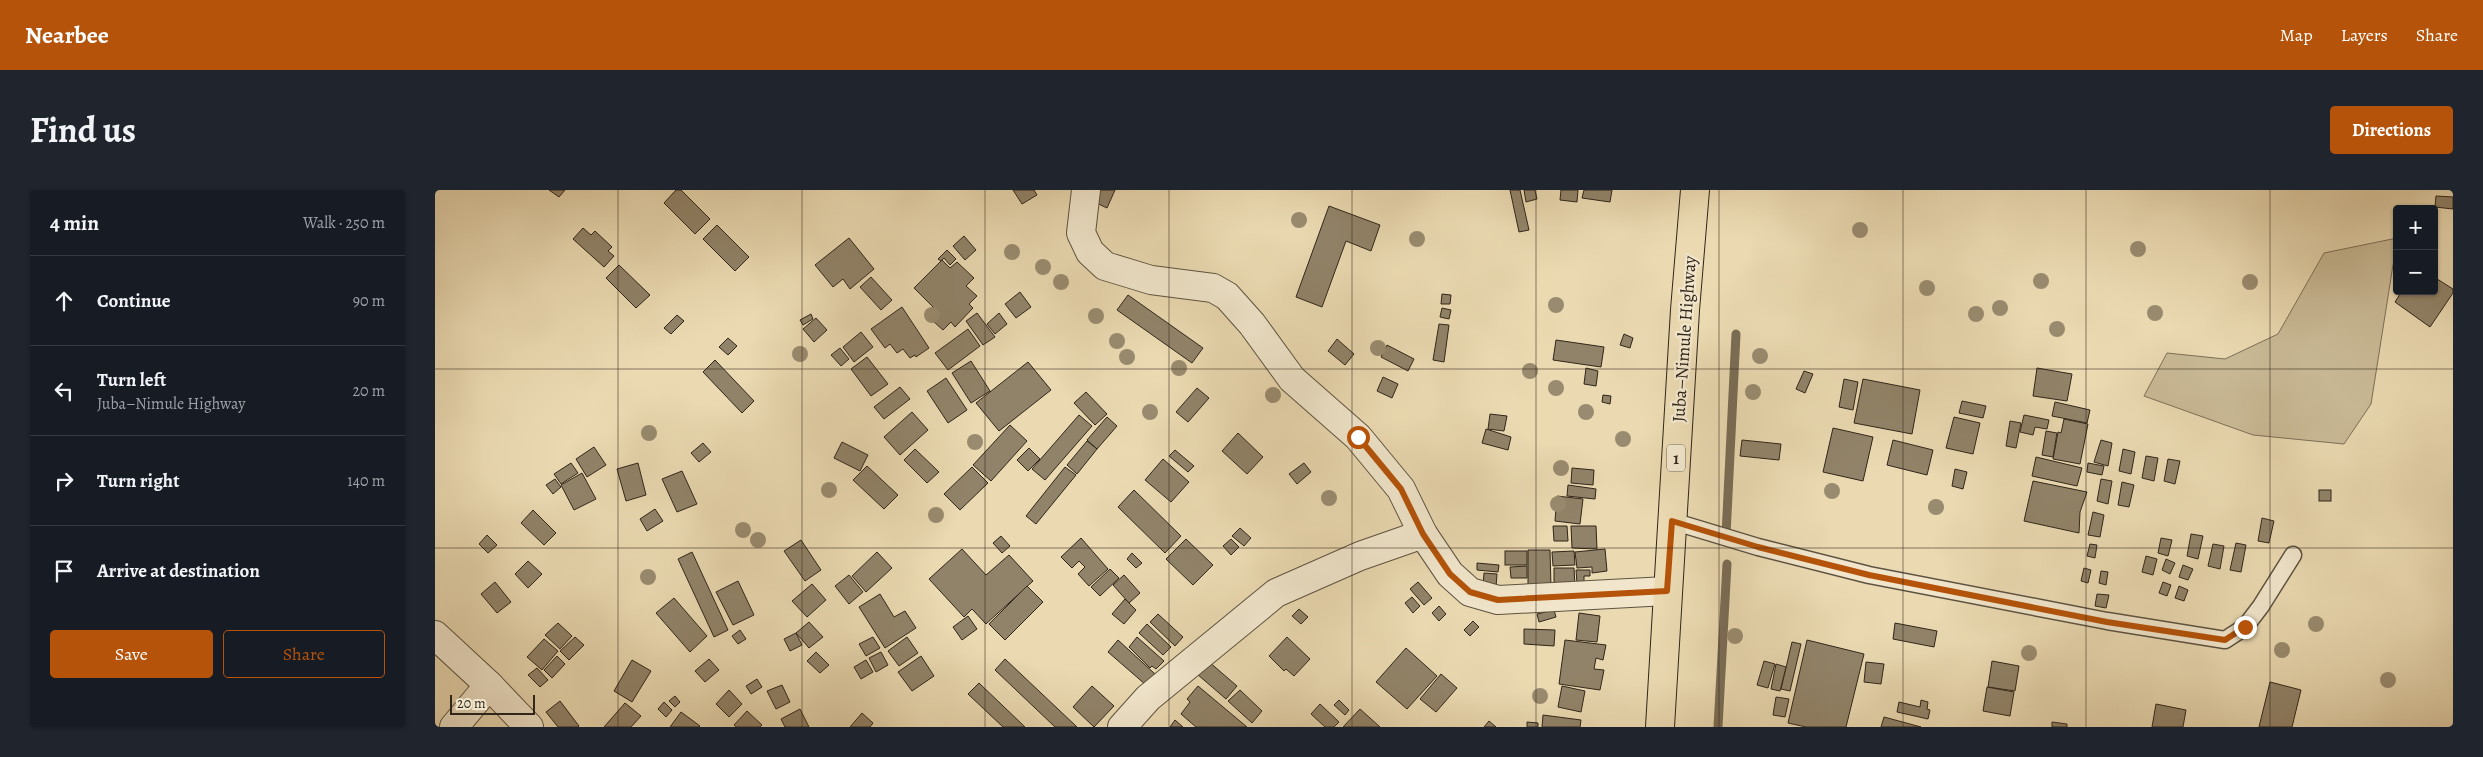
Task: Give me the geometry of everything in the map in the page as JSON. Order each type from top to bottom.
[{"type":"main road","name":"Juba–Nimule Highway","points":[[1660,727],[1685,310],[1695,190]]},
{"type":"street","points":[[1085,190],[1081,233],[1090,252],[1105,266],[1151,280],[1213,288],[1227,296],[1252,324],[1292,379],[1358,437],[1401,489],[1423,534],[1450,574],[1470,592],[1498,600],[1667,591]]},
{"type":"street","points":[[1122,727],[1148,698],[1276,593],[1360,556],[1423,534]]},
{"type":"street","points":[[435,635],[489,685],[529,727]]},
{"type":"street","points":[[454,727],[489,685]]},
{"type":"street","points":[[1147,727],[1148,698]]},
{"type":"lane","points":[[1672,521],[1758,547],[1869,575],[2107,622],[2225,640],[2245,627],[2261,606],[2293,554]]},
{"type":"shaded area","points":[[2393,239],[2393,265],[2371,404],[2344,444],[2253,435],[2144,396],[2167,353],[2225,359],[2278,334],[2324,253]]},
{"type":"building","points":[[549,190],[565,190],[559,197]]},
{"type":"building","points":[[676,190],[681,190],[710,219],[695,234],[664,203]]},
{"type":"building","points":[[1013,190],[1034,190],[1037,195],[1022,204]]},
{"type":"building","points":[[1095,190],[1115,190],[1107,208],[1090,200]]},
{"type":"building","points":[[1510,190],[1520,190],[1529,230],[1519,232]]},
{"type":"building","points":[[1524,190],[1535,190],[1537,199],[1526,202]]},
{"type":"building","points":[[1561,190],[1578,190],[1577,202],[1560,200]]},
{"type":"building","points":[[1584,190],[1612,190],[1610,202],[1582,198]]},
{"type":"building","points":[[2436,196],[2453,197],[2453,209],[2438,207],[2438,205],[2435,205]]},
{"type":"building","points":[[1329,206],[1380,225],[1371,251],[1346,241],[1322,307],[1296,297]]},
{"type":"building","points":[[717,225],[749,257],[735,271],[703,239]]},
{"type":"building","points":[[583,228],[591,235],[595,231],[612,247],[608,251],[614,256],[604,267],[573,239]]},
{"type":"building","points":[[964,236],[976,250],[965,260],[953,246]]},
{"type":"building","points":[[849,238],[874,269],[850,289],[843,279],[833,287],[815,265]]},
{"type":"building","points":[[947,250],[956,259],[950,265],[944,258],[941,261],[938,259]]},
{"type":"building","points":[[942,260],[950,268],[957,262],[974,278],[966,286],[977,296],[969,304],[973,308],[955,327],[951,322],[943,330],[933,321],[935,319],[930,314],[935,309],[914,288]]},
{"type":"building","points":[[619,265],[650,295],[636,308],[606,278]]},
{"type":"building","points":[[871,277],[892,300],[881,310],[860,287]]},
{"type":"building","points":[[2438,280],[2453,289],[2453,293],[2430,327],[2395,302],[2399,295],[2438,295]]},
{"type":"building","points":[[1020,292],[1031,307],[1016,318],[1005,304]]},
{"type":"building","points":[[1442,294],[1451,295],[1450,304],[1441,304]]},
{"type":"building","points":[[1128,295],[1203,348],[1192,363],[1117,310]]},
{"type":"building","points":[[902,307],[929,348],[916,357],[915,355],[910,358],[903,349],[897,353],[890,344],[885,348],[871,329]]},
{"type":"building","points":[[1442,308],[1451,310],[1449,319],[1440,317]]},
{"type":"building","points":[[977,313],[995,337],[983,345],[966,321]]},
{"type":"building","points":[[999,313],[1007,324],[995,334],[987,324]]},
{"type":"building","points":[[811,314],[813,319],[803,325],[800,320]]},
{"type":"building","points":[[677,315],[684,321],[671,334],[664,328]]},
{"type":"building","points":[[816,318],[827,330],[814,342],[803,329]]},
{"type":"building","points":[[1439,324],[1449,325],[1444,362],[1433,360]]},
{"type":"building","points":[[968,329],[980,346],[948,370],[935,353]]},
{"type":"building","points":[[861,332],[873,347],[854,362],[843,347]]},
{"type":"building","points":[[1624,334],[1633,338],[1630,348],[1620,345]]},
{"type":"building","points":[[728,338],[737,346],[728,355],[719,347]]},
{"type":"building","points":[[1337,339],[1354,354],[1345,365],[1328,351]]},
{"type":"building","points":[[1556,340],[1604,347],[1601,367],[1553,360]]},
{"type":"building","points":[[1387,345],[1414,359],[1408,371],[1381,357]]},
{"type":"building","points":[[840,348],[849,359],[841,366],[831,355]]},
{"type":"building","points":[[867,357],[888,384],[871,396],[851,369]]},
{"type":"building","points":[[715,360],[754,401],[742,413],[703,372]]},
{"type":"building","points":[[971,361],[990,391],[971,403],[952,373]]},
{"type":"building","points":[[1028,362],[1051,390],[999,431],[976,403]]},
{"type":"building","points":[[1586,368],[1598,371],[1596,386],[1584,384]]},
{"type":"building","points":[[2037,368],[2072,374],[2067,401],[2033,396]]},
{"type":"building","points":[[1804,371],[1813,374],[1805,393],[1796,389]]},
{"type":"building","points":[[1383,377],[1398,384],[1392,398],[1377,391]]},
{"type":"building","points":[[946,378],[967,410],[948,423],[927,391]]},
{"type":"building","points":[[1844,379],[1858,382],[1853,410],[1839,407]]},
{"type":"building","points":[[1863,379],[1920,390],[1912,434],[1854,423]]},
{"type":"building","points":[[900,387],[910,399],[884,419],[874,407]]},
{"type":"building","points":[[1197,388],[1209,398],[1188,422],[1176,412]]},
{"type":"building","points":[[1086,392],[1107,414],[1095,425],[1074,403]]},
{"type":"building","points":[[1603,395],[1611,396],[1610,404],[1602,402]]},
{"type":"building","points":[[1962,401],[1986,406],[1983,418],[1959,413]]},
{"type":"building","points":[[2055,402],[2090,410],[2087,423],[2052,416]]},
{"type":"building","points":[[912,412],[928,430],[900,455],[884,437]]},
{"type":"building","points":[[1490,414],[1507,416],[1504,431],[1488,429]]},
{"type":"building","points":[[1079,415],[1092,426],[1045,480],[1032,469]]},
{"type":"building","points":[[2024,415],[2049,420],[2047,429],[2035,427],[2033,435],[2020,432]]},
{"type":"building","points":[[1107,417],[1117,426],[1097,449],[1087,440]]},
{"type":"building","points":[[1954,417],[1980,423],[1973,454],[1946,448]]},
{"type":"building","points":[[2064,419],[2088,424],[2080,464],[2053,459],[2058,432],[2061,433]]},
{"type":"building","points":[[2010,421],[2021,423],[2016,448],[2006,446]]},
{"type":"building","points":[[1010,425],[1027,441],[991,481],[973,465]]},
{"type":"building","points":[[1833,428],[1873,437],[1863,481],[1823,472]]},
{"type":"building","points":[[1486,429],[1511,437],[1508,450],[1482,443]]},
{"type":"building","points":[[2046,431],[2057,433],[2053,457],[2042,455]]},
{"type":"building","points":[[1238,433],[1263,457],[1247,474],[1222,451]]},
{"type":"building","points":[[1742,440],[1781,444],[1779,460],[1740,456]]},
{"type":"building","points":[[1893,440],[1933,450],[1927,475],[1887,465]]},
{"type":"building","points":[[2101,440],[2112,443],[2108,466],[2094,462]]},
{"type":"building","points":[[1087,441],[1097,449],[1077,474],[1067,465]]},
{"type":"building","points":[[842,442],[868,455],[860,471],[834,458]]},
{"type":"building","points":[[703,443],[711,452],[699,462],[691,453]]},
{"type":"building","points":[[594,447],[606,465],[587,477],[576,459]]},
{"type":"building","points":[[1029,448],[1040,459],[1028,471],[1017,460]]},
{"type":"building","points":[[915,449],[939,472],[927,483],[904,460]]},
{"type":"building","points":[[2123,449],[2135,452],[2131,474],[2119,471]]},
{"type":"building","points":[[1175,450],[1194,466],[1188,472],[1169,456]]},
{"type":"building","points":[[2146,456],[2158,458],[2154,481],[2142,478]]},
{"type":"building","points":[[2036,457],[2082,468],[2077,486],[2032,476]]},
{"type":"building","points":[[1163,459],[1189,482],[1171,502],[1145,480]]},
{"type":"building","points":[[2168,459],[2180,461],[2175,484],[2164,481]]},
{"type":"building","points":[[571,463],[578,473],[561,484],[554,474]]},
{"type":"building","points":[[638,463],[646,495],[626,501],[617,469]]},
{"type":"building","points":[[1304,463],[1311,472],[1297,484],[1289,474]]},
{"type":"building","points":[[2088,463],[2104,466],[2102,475],[2087,472]]},
{"type":"building","points":[[867,466],[898,495],[884,509],[853,480]]},
{"type":"building","points":[[972,467],[988,483],[960,510],[944,494]]},
{"type":"building","points":[[1065,467],[1076,475],[1036,524],[1026,516]]},
{"type":"building","points":[[1572,468],[1594,470],[1593,485],[1571,483]]},
{"type":"building","points":[[1955,469],[1967,472],[1963,489],[1952,486]]},
{"type":"building","points":[[682,471],[697,504],[677,512],[662,479]]},
{"type":"building","points":[[582,473],[596,499],[574,510],[561,485]]},
{"type":"building","points":[[555,479],[561,487],[553,494],[546,485]]},
{"type":"building","points":[[2101,479],[2112,481],[2108,504],[2097,501]]},
{"type":"building","points":[[2033,481],[2087,492],[2080,512],[2079,533],[2024,521]]},
{"type":"building","points":[[2122,482],[2134,485],[2129,507],[2118,505]]},
{"type":"building","points":[[1568,485],[1596,489],[1595,499],[1567,496]]},
{"type":"building","points":[[1134,490],[1181,536],[1165,553],[1118,507]]},
{"type":"building","points":[[2319,490],[2331,490],[2331,501],[2319,501]]},
{"type":"building","points":[[1557,496],[1583,499],[1580,524],[1555,521]]},
{"type":"building","points":[[655,509],[663,521],[647,531],[640,519]]},
{"type":"building","points":[[533,510],[556,533],[544,545],[521,523]]},
{"type":"building","points":[[2093,512],[2104,515],[2100,537],[2088,535]]},
{"type":"building","points":[[2262,518],[2274,521],[2269,543],[2258,541]]},
{"type":"building","points":[[1553,526],[1567,526],[1568,541],[1554,541]]},
{"type":"building","points":[[1571,526],[1596,526],[1597,549],[1572,548]]},
{"type":"building","points":[[1240,528],[1251,538],[1244,546],[1232,536]]},
{"type":"building","points":[[2191,534],[2203,536],[2198,559],[2187,556]]},
{"type":"building","points":[[487,535],[497,545],[488,553],[479,544]]},
{"type":"building","points":[[1001,536],[1010,546],[1002,553],[993,543]]},
{"type":"building","points":[[1081,538],[1108,569],[1089,586],[1078,574],[1085,567],[1079,561],[1072,568],[1061,557]]},
{"type":"building","points":[[2161,538],[2172,540],[2168,556],[2158,553]]},
{"type":"building","points":[[1186,539],[1213,565],[1193,585],[1166,559]]},
{"type":"building","points":[[1231,539],[1239,547],[1231,555],[1223,546]]},
{"type":"building","points":[[801,540],[821,570],[805,581],[784,551]]},
{"type":"building","points":[[2236,543],[2246,545],[2241,572],[2230,570]]},
{"type":"building","points":[[2090,544],[2097,545],[2095,558],[2087,556]]},
{"type":"building","points":[[2213,544],[2224,546],[2220,569],[2208,566]]},
{"type":"building","points":[[962,549],[986,575],[1009,555],[1033,581],[986,624],[972,609],[964,617],[929,579]]},
{"type":"building","points":[[1605,549],[1607,571],[1592,573],[1592,567],[1577,568],[1575,552]]},
{"type":"building","points":[[1528,550],[1550,550],[1551,587],[1528,585]]},
{"type":"building","points":[[1505,551],[1527,551],[1527,565],[1505,565]]},
{"type":"building","points":[[1574,551],[1575,565],[1553,566],[1552,552]]},
{"type":"building","points":[[692,552],[728,630],[714,637],[678,559]]},
{"type":"building","points":[[877,552],[892,568],[866,592],[852,576]]},
{"type":"building","points":[[1132,553],[1142,563],[1136,568],[1127,559]]},
{"type":"building","points":[[2146,556],[2157,559],[2153,575],[2142,572]]},
{"type":"building","points":[[2166,559],[2175,563],[2170,574],[2162,570]]},
{"type":"building","points":[[528,561],[542,574],[528,588],[515,574]]},
{"type":"building","points":[[1477,563],[1499,565],[1498,572],[1477,570]]},
{"type":"building","points":[[2183,565],[2193,569],[2188,580],[2179,577]]},
{"type":"building","points":[[1527,566],[1527,578],[1511,578],[1510,567]]},
{"type":"building","points":[[1554,568],[1574,568],[1575,587],[1554,587]]},
{"type":"building","points":[[2084,568],[2091,570],[2088,583],[2081,581]]},
{"type":"building","points":[[1110,569],[1119,578],[1100,596],[1091,587]]},
{"type":"building","points":[[1576,570],[1590,570],[1590,576],[1584,576],[1584,583],[1577,583]]},
{"type":"building","points":[[2101,571],[2108,572],[2106,585],[2099,583]]},
{"type":"building","points":[[1484,573],[1497,574],[1496,587],[1483,586]]},
{"type":"building","points":[[849,575],[863,592],[849,604],[835,586]]},
{"type":"building","points":[[1124,575],[1140,593],[1129,603],[1113,585]]},
{"type":"building","points":[[738,581],[754,615],[733,625],[716,592]]},
{"type":"building","points":[[495,582],[511,602],[497,613],[481,594]]},
{"type":"building","points":[[1418,582],[1432,598],[1424,605],[1410,589]]},
{"type":"building","points":[[2163,582],[2171,585],[2167,596],[2159,593]]},
{"type":"building","points":[[812,584],[826,600],[807,617],[792,601]]},
{"type":"building","points":[[1027,586],[1043,602],[1005,640],[989,624]]},
{"type":"building","points":[[2179,586],[2188,590],[2184,601],[2175,598]]},
{"type":"building","points":[[880,594],[894,617],[905,611],[916,628],[885,648],[859,607]]},
{"type":"building","points":[[2097,594],[2109,595],[2106,608],[2095,606]]},
{"type":"building","points":[[1412,597],[1420,606],[1413,613],[1405,603]]},
{"type":"building","points":[[674,598],[707,636],[690,652],[656,613]]},
{"type":"building","points":[[1125,599],[1136,610],[1124,624],[1112,614]]},
{"type":"building","points":[[1439,606],[1446,614],[1439,621],[1432,613]]},
{"type":"building","points":[[1299,609],[1308,617],[1301,624],[1292,616]]},
{"type":"building","points":[[1554,610],[1556,617],[1539,622],[1537,614]]},
{"type":"building","points":[[1579,613],[1600,616],[1597,642],[1576,640]]},
{"type":"building","points":[[1158,614],[1183,637],[1175,646],[1150,622]]},
{"type":"building","points":[[968,616],[977,629],[962,640],[953,627]]},
{"type":"building","points":[[1473,621],[1479,627],[1470,636],[1464,630]]},
{"type":"building","points":[[809,622],[823,637],[809,648],[796,633]]},
{"type":"building","points":[[558,623],[572,636],[560,649],[545,635]]},
{"type":"building","points":[[1895,623],[1937,631],[1934,647],[1893,639]]},
{"type":"building","points":[[1147,624],[1171,647],[1163,655],[1139,633]]},
{"type":"building","points":[[1524,629],[1555,630],[1554,646],[1524,644]]},
{"type":"building","points":[[740,630],[746,639],[738,644],[732,636]]},
{"type":"building","points":[[796,633],[802,645],[790,651],[784,639]]},
{"type":"building","points":[[575,637],[584,645],[569,660],[560,651]]},
{"type":"building","points":[[873,637],[880,648],[866,656],[859,644]]},
{"type":"building","points":[[907,637],[918,653],[899,666],[888,651]]},
{"type":"building","points":[[1137,637],[1164,661],[1156,669],[1152,666],[1150,668],[1129,647]]},
{"type":"building","points":[[1287,637],[1310,659],[1294,676],[1286,669],[1284,671],[1269,656]]},
{"type":"building","points":[[544,639],[558,651],[542,670],[527,657]]},
{"type":"building","points":[[1118,640],[1155,674],[1146,685],[1108,652]]},
{"type":"building","points":[[1565,640],[1606,645],[1603,660],[1596,658],[1594,669],[1604,670],[1600,690],[1559,684]]},
{"type":"building","points":[[1807,640],[1864,654],[1846,727],[1806,727],[1788,723]]},
{"type":"building","points":[[1792,642],[1801,644],[1790,691],[1781,689]]},
{"type":"building","points":[[1406,648],[1437,676],[1407,709],[1376,682]]},
{"type":"building","points":[[816,652],[829,665],[820,673],[807,661]]},
{"type":"building","points":[[881,652],[888,665],[876,672],[869,658]]},
{"type":"building","points":[[557,656],[565,664],[552,678],[544,670]]},
{"type":"building","points":[[921,656],[934,676],[912,691],[898,672]]},
{"type":"building","points":[[709,659],[719,670],[705,682],[695,671]]},
{"type":"building","points":[[1005,659],[1077,727],[1055,727],[995,670]]},
{"type":"building","points":[[632,660],[651,671],[632,702],[614,691]]},
{"type":"building","points":[[866,660],[873,672],[861,679],[854,667]]},
{"type":"building","points":[[1208,661],[1237,686],[1226,699],[1197,674]]},
{"type":"building","points":[[1764,661],[1775,664],[1768,688],[1757,685]]},
{"type":"building","points":[[1992,661],[2019,666],[2015,691],[1988,687]]},
{"type":"building","points":[[1866,662],[1884,664],[1881,684],[1864,682]]},
{"type":"building","points":[[1776,664],[1786,667],[1780,691],[1771,689]]},
{"type":"building","points":[[537,668],[548,680],[540,687],[528,675]]},
{"type":"building","points":[[1441,674],[1457,688],[1436,712],[1420,699]]},
{"type":"building","points":[[757,679],[762,687],[751,694],[746,686]]},
{"type":"building","points":[[2270,682],[2301,690],[2292,727],[2259,727]]},
{"type":"building","points":[[979,683],[1025,727],[1003,727],[968,694]]},
{"type":"building","points":[[782,685],[790,702],[776,709],[767,691]]},
{"type":"building","points":[[1092,686],[1114,706],[1094,727],[1073,707]]},
{"type":"building","points":[[1198,686],[1247,727],[1196,727],[1181,714],[1190,702],[1187,699]]},
{"type":"building","points":[[1562,686],[1585,691],[1581,712],[1558,707]]},
{"type":"building","points":[[1987,687],[2014,692],[2010,716],[1983,711]]},
{"type":"building","points":[[729,690],[742,704],[729,717],[716,704]]},
{"type":"building","points":[[1240,690],[1262,711],[1252,723],[1228,701]]},
{"type":"building","points":[[675,696],[680,702],[675,707],[669,701]]},
{"type":"building","points":[[1776,697],[1789,699],[1785,717],[1773,715]]},
{"type":"building","points":[[1339,700],[1349,710],[1345,715],[1334,705]]},
{"type":"building","points":[[1921,700],[1928,702],[1927,709],[1930,710],[1928,719],[1897,712],[1899,702],[1920,707]]},
{"type":"building","points":[[560,701],[578,727],[558,727],[546,712]]},
{"type":"building","points":[[664,702],[672,710],[666,717],[658,709]]},
{"type":"building","points":[[625,703],[641,716],[631,727],[604,727]]},
{"type":"building","points":[[1320,704],[1339,722],[1334,727],[1325,727],[1311,714]]},
{"type":"building","points":[[2156,704],[2186,710],[2183,727],[2152,727]]},
{"type":"building","points":[[800,709],[809,727],[785,727],[781,719]]},
{"type":"building","points":[[1360,709],[1380,727],[1343,727]]},
{"type":"building","points":[[747,711],[762,725],[760,727],[736,727],[734,725]]},
{"type":"building","points":[[681,712],[700,726],[670,727]]},
{"type":"building","points":[[862,713],[873,723],[870,727],[850,727]]},
{"type":"building","points":[[1543,715],[1581,720],[1580,727],[1542,727]]},
{"type":"building","points":[[1884,717],[1921,727],[1881,727]]},
{"type":"building","points":[[1175,720],[1183,727],[1170,727]]},
{"type":"building","points":[[1489,721],[1496,727],[1484,727]]},
{"type":"building","points":[[1527,722],[1538,723],[1538,727],[1527,727]]},
{"type":"building","points":[[2052,722],[2067,724],[2067,727],[2052,727]]},
{"type":"waterway","points":[[1726,535],[1736,334]]},
{"type":"waterway","points":[[1718,727],[1727,564]]},
{"type":"route","points":[[1358,437],[1401,489],[1423,534],[1450,574],[1470,592],[1498,600],[1667,591],[1672,521],[1758,547],[1869,575],[2107,622],[2225,640],[2245,627]]}]
